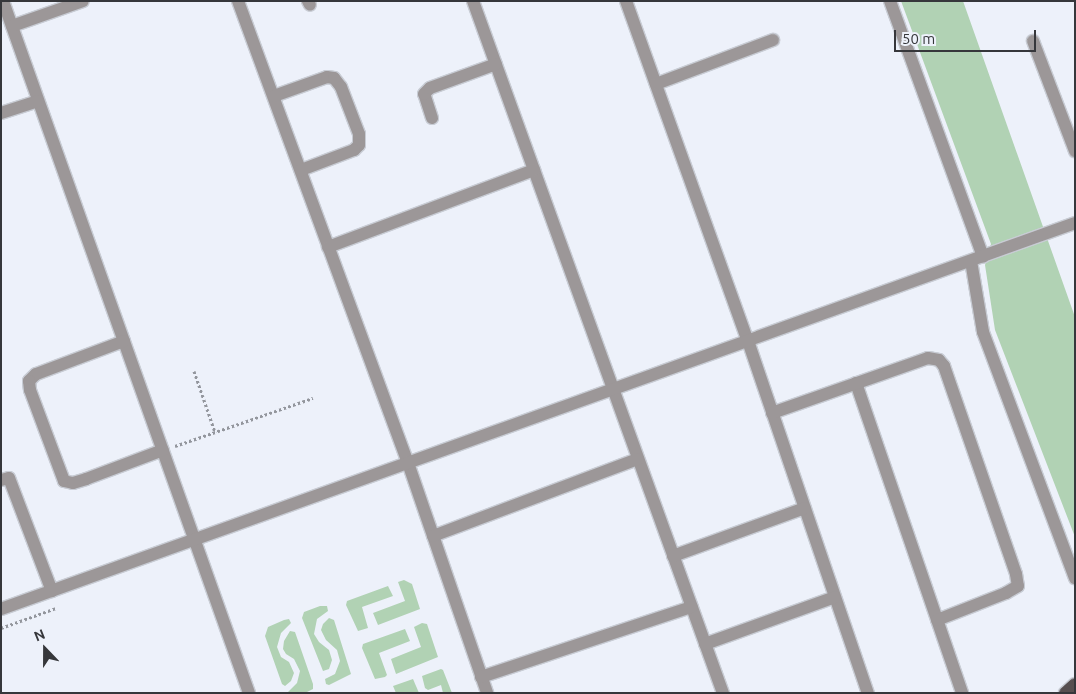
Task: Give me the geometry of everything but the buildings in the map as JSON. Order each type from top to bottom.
[{"type":"main road","points":[[1066,693],[1075,684]]},
{"type":"street","points":[[2,1],[249,693]]},
{"type":"street","points":[[12,26],[83,1]]},
{"type":"street","points":[[238,1],[302,170],[328,247],[408,463],[487,693]]},
{"type":"street","points":[[473,1],[722,693]]},
{"type":"street","points":[[626,1],[748,341],[868,693]]},
{"type":"street","points":[[890,1],[977,259],[983,332],[1075,578]]},
{"type":"street","points":[[656,84],[773,40]]},
{"type":"street","points":[[1033,41],[1075,151]]},
{"type":"street","points":[[432,118],[424,94],[430,88],[496,64]]},
{"type":"street","points":[[274,96],[327,77],[334,78],[340,87],[359,134],[359,145],[354,150],[302,170]]},
{"type":"street","points":[[1,113],[38,101]]},
{"type":"street","points":[[328,247],[534,170]]},
{"type":"street","points":[[1,610],[1071,224]]},
{"type":"street","points":[[124,341],[36,374],[29,381],[30,390],[64,481],[73,483],[86,479],[163,450]]},
{"type":"street","points":[[772,413],[928,358],[939,360],[944,366],[1016,574],[1018,586],[1006,593],[937,620]]},
{"type":"street","points":[[856,383],[962,693]]},
{"type":"street","points":[[433,536],[638,459]]},
{"type":"street","points":[[1,480],[9,478],[52,591]]},
{"type":"street","points":[[673,556],[805,508]]},
{"type":"street","points":[[705,644],[835,597]]},
{"type":"street","points":[[481,677],[692,607]]},
{"type":"path","points":[[194,371],[215,432]]},
{"type":"path","points":[[163,450],[313,398]]},
{"type":"path","points":[[1,628],[56,608]]},
{"type":"green space","points":[[901,1],[963,1],[1075,317],[1075,537],[995,330],[985,265],[991,244]]},
{"type":"green space","points":[[404,580],[412,584],[420,609],[378,625],[373,613],[405,601],[398,582]]},
{"type":"green space","points":[[388,586],[393,596],[362,607],[368,628],[358,631],[346,605],[347,601]]},
{"type":"green space","points":[[320,606],[327,606],[328,611],[317,619],[314,634],[319,642],[329,650],[332,660],[329,669],[323,671],[302,618],[304,612]]},
{"type":"green space","points":[[329,618],[334,620],[351,674],[329,685],[326,684],[325,679],[335,674],[340,661],[337,650],[326,640],[321,630],[323,624]]},
{"type":"green space","points":[[289,619],[291,623],[281,633],[277,647],[281,657],[289,662],[294,673],[291,681],[285,686],[282,684],[265,636],[268,627]]},
{"type":"green space","points":[[422,623],[427,624],[438,657],[396,674],[391,659],[421,647],[414,627]]},
{"type":"green space","points":[[405,629],[410,641],[379,653],[387,675],[375,679],[362,648],[363,644]]},
{"type":"green space","points":[[290,631],[295,632],[313,684],[313,689],[305,693],[287,693],[297,683],[300,671],[294,659],[286,654],[283,649],[284,641]]},
{"type":"green space","points":[[441,669],[452,693],[443,693],[441,685],[428,690],[425,688],[422,676]]},
{"type":"green space","points":[[413,679],[419,693],[396,693],[393,686]]}]
